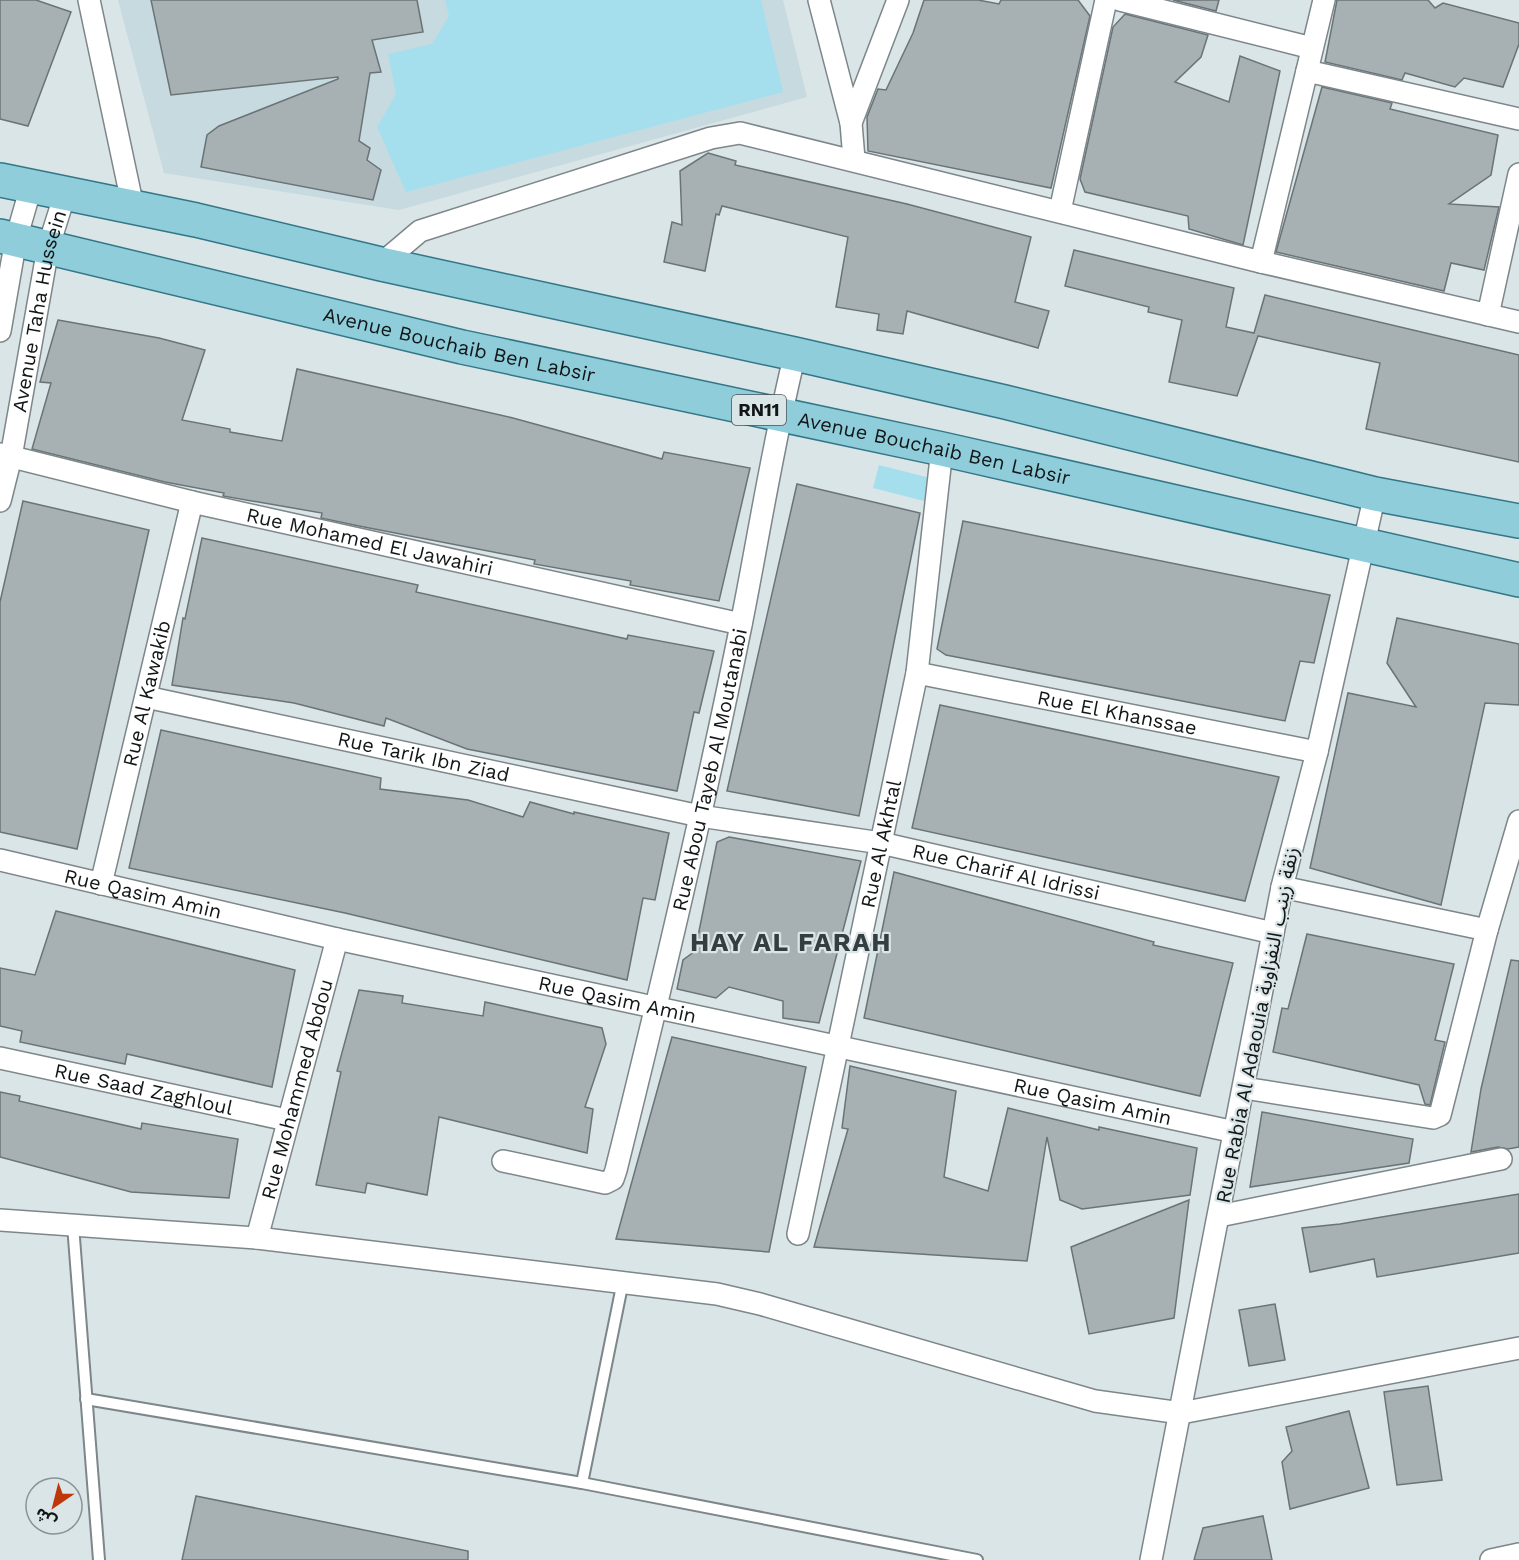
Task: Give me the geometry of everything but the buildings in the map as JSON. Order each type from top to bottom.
[{"type":"main road","points":[[16,183],[133,207],[1005,402],[1375,494],[1519,521]]},
{"type":"main road","name":"Avenue Bouchaib Ben Labsir","points":[[8,237],[462,347],[942,449],[1519,580]]},
{"type":"street","points":[[89,0],[133,207]]},
{"type":"street","points":[[819,0],[851,123],[854,159]]},
{"type":"street","points":[[851,123],[898,0]]},
{"type":"street","points":[[1060,211],[1106,0]]},
{"type":"street","points":[[1120,0],[1312,48]]},
{"type":"street","points":[[1261,262],[1324,0]]},
{"type":"street","points":[[1307,71],[1519,119]]},
{"type":"street","points":[[381,264],[420,231],[728,134],[741,133],[854,159],[1261,262],[1519,322]]},
{"type":"street","points":[[1488,315],[1519,174]]},
{"type":"street","name":"Avenue Taha Hussein","points":[[0,331],[8,237],[16,183]]},
{"type":"street","name":"Avenue Taha Hussein","points":[[0,501],[6,456],[48,248],[65,194]]},
{"type":"street","name":"Rue Abou Tayeb Al Moutanabi","points":[[503,1161],[610,1182],[616,1170],[700,816],[741,624],[780,414],[795,354]]},
{"type":"street","name":"Rue Al Akhtal","points":[[798,1234],[917,673],[942,449]]},
{"type":"street","name":"Rue Mohamed El Jawahiri","points":[[6,456],[192,502],[741,624]]},
{"type":"street","name":"Rue Rabia Al Adaouia زنقة زينب النفزاوية","points":[[1151,1560],[1282,887],[1317,752],[1375,494]]},
{"type":"street","name":"Rue Al Kawakib","points":[[101,884],[192,502]]},
{"type":"street","name":"Rue El Khanssae","points":[[917,673],[1317,752]]},
{"type":"street","name":"Rue Tarik Ibn Ziad","points":[[146,697],[700,816]]},
{"type":"street","name":"Rue Charif Al Idrissi","points":[[700,816],[881,843],[1274,933]]},
{"type":"street","points":[[1244,1088],[1433,1118],[1440,1115],[1487,930],[1519,821]]},
{"type":"street","name":"Rue Qasim Amin","points":[[0,860],[337,939],[1235,1132]]},
{"type":"street","points":[[1282,887],[1487,930]]},
{"type":"street","name":"Rue Mohammed Abdou","points":[[257,1238],[337,939]]},
{"type":"street","name":"Rue Saad Zaghloul","points":[[0,1058],[287,1120]]},
{"type":"street","points":[[1219,1216],[1501,1159]]},
{"type":"street","points":[[0,1220],[257,1238],[717,1294],[760,1304],[1095,1401],[1181,1413],[1519,1348]]},
{"type":"street","points":[[1491,1560],[1519,1554]]},
{"type":"lane","points":[[73,1225],[99,1560]]},
{"type":"lane","points":[[582,1483],[623,1281]]},
{"type":"lane","points":[[86,1399],[582,1483],[977,1560]]},
{"type":"shaded area","points":[[118,0],[783,0],[807,97],[399,210],[164,173]]},
{"type":"shaded area","points":[[445,0],[761,0],[783,92],[406,192],[377,127],[396,94],[388,54],[432,44],[449,16]]},
{"type":"shaded area","points":[[879,465],[942,481],[936,504],[873,488]]},
{"type":"district","name":"HAY AL FARAH","points":[[791,942]]}]
